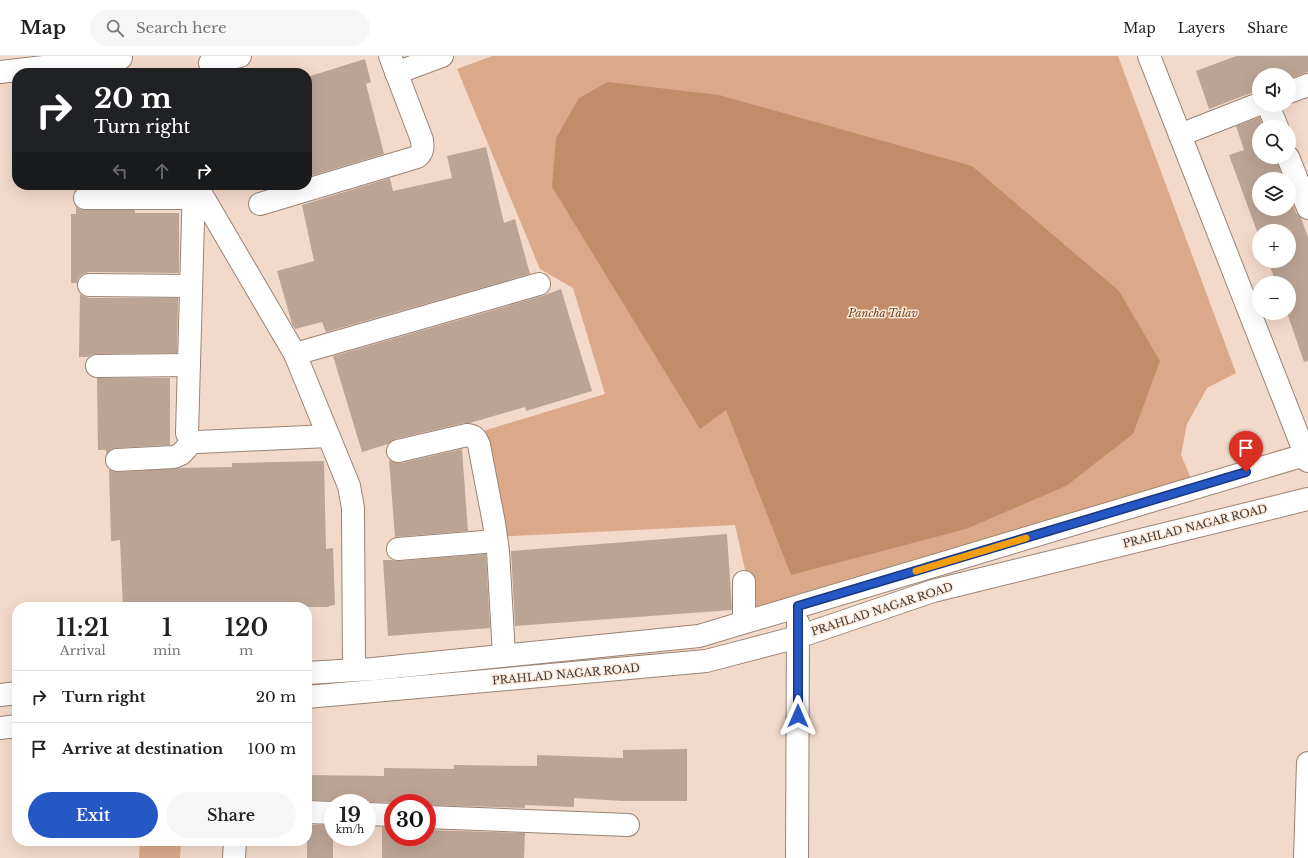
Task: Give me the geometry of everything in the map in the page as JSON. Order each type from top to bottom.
[{"type":"street","points":[[210,63],[240,56]]},
{"type":"street","points":[[312,188],[417,157],[422,153],[422,140],[393,64],[442,56]]},
{"type":"street","points":[[312,673],[354,670],[699,636],[1307,456],[1150,56]]},
{"type":"street","points":[[50,68],[124,62]]},
{"type":"street","points":[[0,72],[12,71]]},
{"type":"street","points":[[1296,89],[1308,85]]},
{"type":"street","points":[[1180,135],[1252,107]]},
{"type":"street","points":[[1291,164],[1308,208]]},
{"type":"street","points":[[85,198],[182,190]]},
{"type":"street","points":[[194,190],[187,433],[189,438],[193,441],[328,436]]},
{"type":"street","points":[[195,190],[295,354],[349,486],[353,508],[354,670]]},
{"type":"street","points":[[260,204],[307,190]]},
{"type":"street","points":[[89,284],[191,286]]},
{"type":"street","points":[[295,354],[539,284]]},
{"type":"street","points":[[97,366],[189,365]]},
{"type":"street","points":[[398,452],[467,435],[476,438],[479,445],[496,541],[504,655]]},
{"type":"street","points":[[117,460],[174,458],[181,454],[193,441]]},
{"type":"street","name":"PRAHLAD NAGAR ROAD","points":[[312,697],[706,661],[798,637],[933,591],[1308,499]]},
{"type":"street","points":[[398,549],[496,541]]},
{"type":"street","points":[[744,582],[744,622]]},
{"type":"street","points":[[797,858],[798,606]]},
{"type":"street","points":[[0,695],[12,694]]},
{"type":"street","points":[[0,728],[12,727]]},
{"type":"street","points":[[1305,858],[1308,763]]},
{"type":"street","points":[[312,812],[324,813]]},
{"type":"street","points":[[436,817],[628,825]]},
{"type":"street","points":[[234,858],[235,846]]},
{"type":"green space","name":"Pancha Talav","points":[[492,56],[1118,56],[1236,373],[1207,388],[1187,424],[1181,455],[1198,495],[755,614],[735,525],[493,537],[470,435],[605,394],[573,288],[540,269],[457,69]]},
{"type":"green space","points":[[140,846],[181,846],[180,858],[139,858]]},
{"type":"shaded area","points":[[608,82],[719,95],[972,166],[1119,291],[1160,361],[1133,434],[1066,486],[966,529],[791,575],[726,410],[700,429],[552,187],[556,138],[579,98]]},
{"type":"building","points":[[1236,56],[1308,56],[1308,72],[1296,76],[1296,68],[1252,68],[1252,93],[1209,109],[1196,71]]},
{"type":"building","points":[[365,59],[371,82],[366,84],[384,154],[312,176],[312,75]]},
{"type":"building","points":[[1260,117],[1261,120],[1252,120]]},
{"type":"building","points":[[1252,120],[1252,164],[1278,164],[1281,172],[1252,172],[1252,216],[1296,216],[1296,213],[1301,218],[1308,237],[1308,361],[1304,362],[1289,320],[1296,320],[1296,276],[1273,276],[1271,268],[1296,268],[1296,224],[1254,224],[1229,155],[1244,150],[1236,126]]},
{"type":"building","points":[[486,147],[504,223],[515,219],[530,274],[326,332],[322,322],[295,329],[292,324],[277,271],[314,261],[302,205],[390,178],[393,191],[452,178],[447,156]]},
{"type":"building","points":[[76,206],[79,209],[85,210],[135,210],[135,213],[179,213],[179,273],[89,272],[78,278],[77,283],[71,283],[71,214],[76,214]]},
{"type":"building","points":[[561,289],[592,391],[526,411],[525,407],[470,423],[464,423],[395,439],[388,444],[362,452],[333,356],[542,296]]},
{"type":"building","points":[[80,294],[89,298],[178,298],[177,353],[97,354],[88,357],[79,357]]},
{"type":"building","points":[[97,378],[170,378],[170,445],[116,448],[111,449],[106,454],[106,450],[98,450]]},
{"type":"building","points":[[462,449],[468,531],[395,537],[389,460],[395,463],[401,463]]},
{"type":"building","points":[[324,461],[326,549],[333,548],[335,605],[329,607],[312,607],[312,602],[123,602],[120,540],[111,541],[109,469],[118,472],[179,468],[232,467],[232,463]]},
{"type":"building","points":[[727,534],[732,610],[515,626],[511,551]]},
{"type":"building","points":[[486,554],[490,628],[388,636],[383,560],[399,561]]},
{"type":"building","points":[[687,749],[687,801],[623,801],[574,798],[574,807],[525,805],[525,808],[436,805],[436,794],[384,794],[384,802],[376,802],[376,794],[324,794],[324,801],[312,800],[312,775],[384,776],[384,768],[454,769],[454,765],[537,766],[537,755],[623,758],[623,750]]},
{"type":"building","points":[[312,825],[324,825],[324,846],[333,846],[333,858],[307,858],[307,846],[312,846]]},
{"type":"building","points":[[382,827],[384,827],[384,846],[436,846],[436,830],[525,833],[524,858],[382,858]]},
{"type":"slow traffic","points":[[916,571],[1026,538]]},
{"type":"route","points":[[798,716],[798,606],[1246,472]]}]
